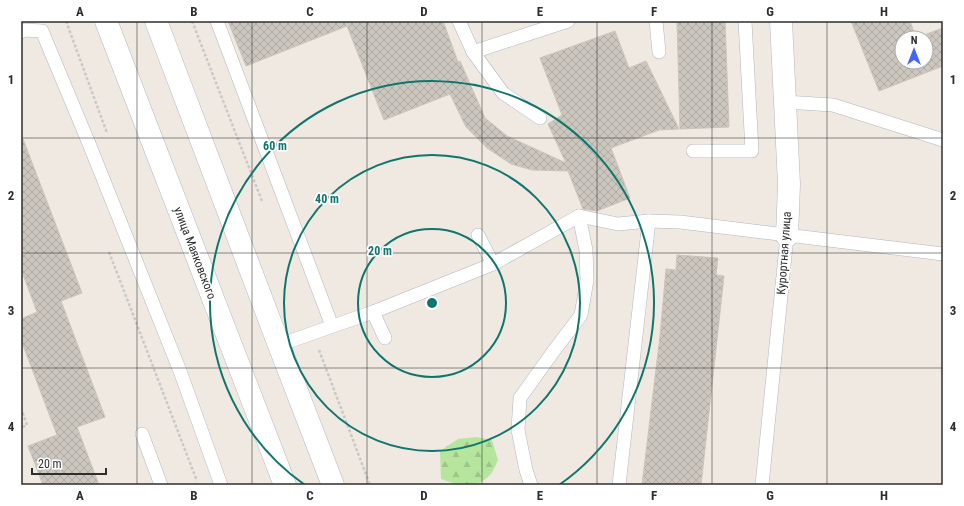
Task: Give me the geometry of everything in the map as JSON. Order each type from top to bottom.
[{"type":"main road","name":"улица Маяковского","points":[[106,21],[285,485]]},
{"type":"main road","points":[[156,21],[333,485]]},
{"type":"main road","name":"Курортная улица","points":[[781,21],[789,184],[787,236]]},
{"type":"lane","points":[[217,21],[332,326]]},
{"type":"lane","points":[[459,21],[473,52],[503,93],[540,118]]},
{"type":"lane","points":[[473,52],[568,21]]},
{"type":"lane","points":[[656,21],[659,52]]},
{"type":"lane","points":[[694,151],[752,151],[745,21]]},
{"type":"lane","points":[[21,32],[25,30],[42,31],[90,146],[180,371],[220,485]]},
{"type":"lane","points":[[784,102],[833,105],[943,140]]},
{"type":"lane","points":[[279,345],[373,312],[493,264],[579,216],[618,224],[649,221],[680,222],[943,254]]},
{"type":"lane","points":[[531,485],[526,470],[518,430],[520,398],[581,315],[587,280],[586,250],[579,216]]},
{"type":"lane","points":[[619,485],[649,221]]},
{"type":"lane","points":[[478,235],[493,264]]},
{"type":"lane","name":"Курортная улица","points":[[762,485],[787,236]]},
{"type":"lane","points":[[373,312],[385,338]]},
{"type":"lane","points":[[142,434],[161,485]]},
{"type":"path","points":[[21,408],[27,425],[21,428]]},
{"type":"green space","points":[[476,437],[492,440],[498,460],[490,475],[483,481],[471,485],[453,483],[441,479],[440,451],[458,439]]},
{"type":"building","points":[[228,21],[443,21],[458,62],[460,61],[485,118],[507,136],[566,163],[548,124],[562,115],[540,58],[615,31],[629,68],[646,61],[679,129],[659,130],[611,148],[630,198],[597,211],[583,209],[568,171],[532,170],[511,164],[487,148],[466,127],[450,94],[384,120],[347,26],[246,66]]},
{"type":"building","points":[[677,21],[725,21],[729,127],[680,129]]},
{"type":"building","points":[[851,21],[910,21],[913,30],[894,30],[894,70],[933,70],[879,91]]},
{"type":"building","points":[[943,28],[943,66],[934,70],[934,31]]},
{"type":"building","points":[[23,139],[82,293],[61,301],[105,417],[77,427],[99,485],[43,485],[28,446],[57,435],[21,340],[21,319],[37,312],[21,269],[21,140]]},
{"type":"building","points":[[677,255],[718,258],[716,275],[724,276],[701,485],[642,485],[660,336],[666,269],[676,270]]}]
